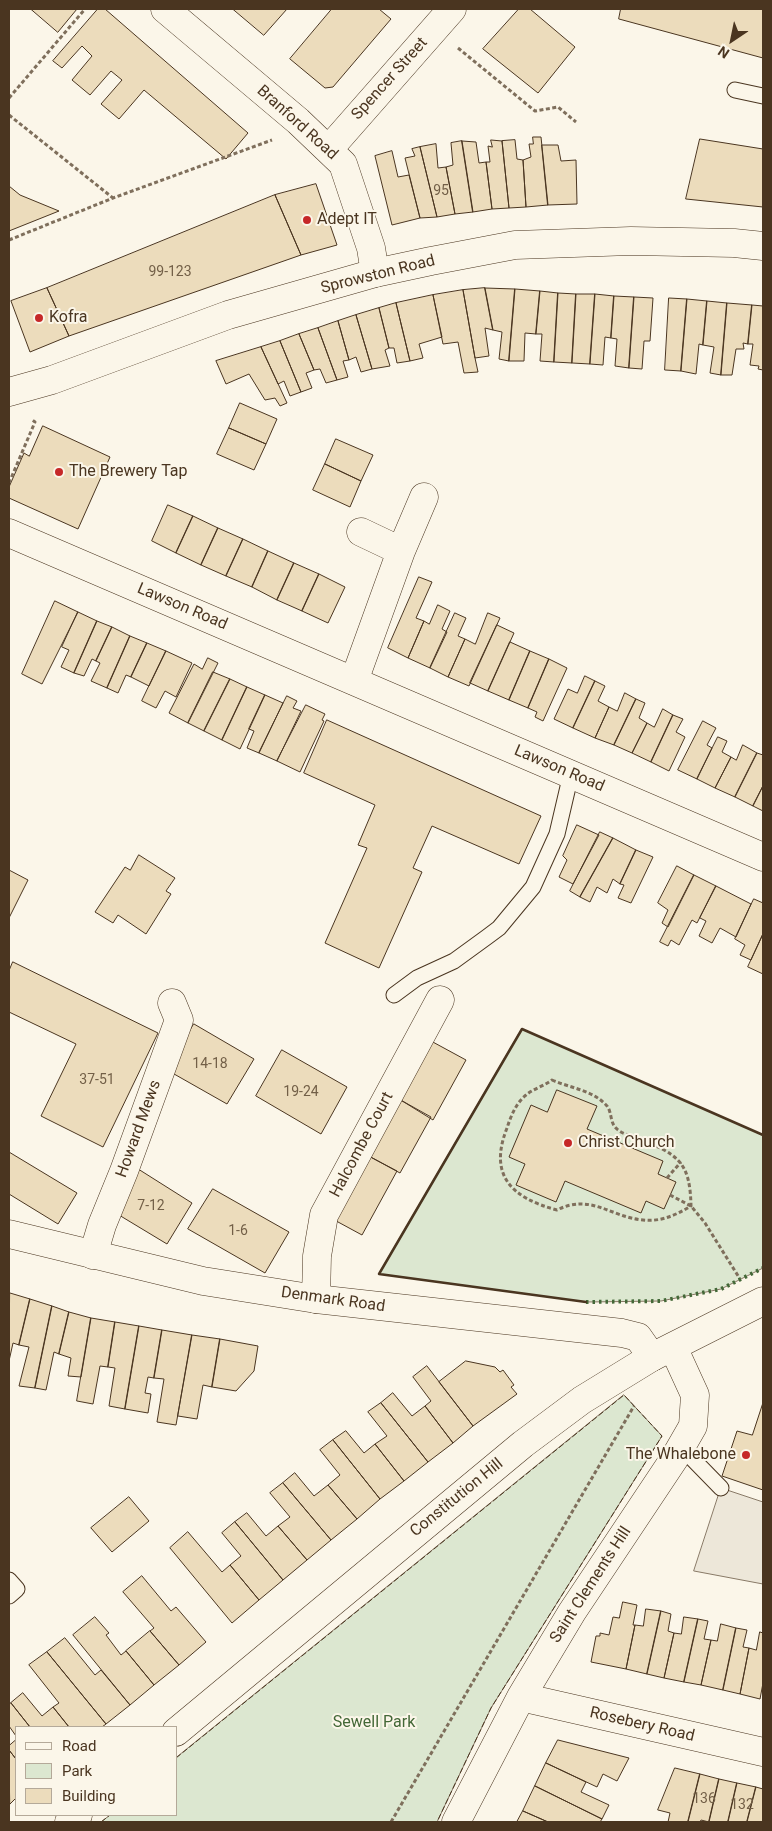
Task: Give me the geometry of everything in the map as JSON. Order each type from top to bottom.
[{"type":"street","name":"Branford Road","points":[[165,9],[298,121],[343,164],[371,248],[375,274]]},
{"type":"street","name":"Spencer Street","points":[[329,149],[443,19]]},
{"type":"street","name":"Sprowston Road","points":[[9,392],[52,380],[228,315],[375,274],[515,246],[631,241],[734,243],[763,246]]},
{"type":"street","points":[[354,681],[401,551],[424,497]]},
{"type":"street","points":[[361,532],[401,551]]},
{"type":"street","name":"Lawson Road","points":[[9,533],[763,857]]},
{"type":"street","name":"Halcombe Court","points":[[316,1299],[317,1256],[324,1216],[440,1000]]},
{"type":"street","name":"Howard Mews","points":[[93,1255],[102,1225],[124,1171],[179,1020],[172,1003]]},
{"type":"street","name":"Denmark Road","points":[[9,1234],[203,1281],[316,1299],[622,1333],[638,1337],[662,1352]]},
{"type":"street","name":"Constitution Hill","points":[[178,1730],[523,1444],[582,1400],[662,1352],[760,1309]]},
{"type":"street","name":"Saint Clements Hill","points":[[456,1822],[521,1697],[572,1612],[693,1426],[695,1394],[662,1352]]},
{"type":"street","name":"Rosebery Road","points":[[521,1697],[763,1752]]},
{"type":"lane","points":[[735,90],[763,96]]},
{"type":"lane","points":[[394,995],[417,978],[454,961],[499,928],[533,887],[557,834],[571,774]]},
{"type":"lane","points":[[681,1446],[721,1488]]},
{"type":"lane","points":[[9,1580],[17,1589],[9,1596]]},
{"type":"path","points":[[9,98],[85,9]]},
{"type":"path","points":[[443,19],[536,111],[558,107],[576,122]]},
{"type":"path","points":[[9,114],[113,198]]},
{"type":"path","points":[[9,240],[113,198],[284,136],[298,121]]},
{"type":"path","points":[[9,483],[35,422],[28,417]]},
{"type":"path","points":[[552,1080],[592,1093],[608,1107],[610,1119],[616,1129],[662,1148],[681,1162],[690,1183],[691,1206],[662,1220],[644,1221],[589,1204],[570,1204],[557,1210],[536,1204],[516,1193],[507,1180],[499,1162],[499,1146],[514,1110],[526,1095],[542,1088],[552,1080]]},
{"type":"path","points":[[667,1178],[681,1162]]},
{"type":"path","points":[[670,1195],[691,1206],[705,1223],[760,1309]]},
{"type":"path","points":[[391,1822],[635,1405],[662,1352]]},
{"type":"green space","points":[[522,1029],[763,1135],[763,1268],[721,1289],[661,1301],[586,1302],[379,1274]]},
{"type":"green space","name":"Sewell Park","points":[[624,1395],[662,1436],[491,1708],[437,1822],[101,1822],[109,1816],[178,1816],[178,1756]]},
{"type":"shaded area","points":[[721,1488],[763,1502],[763,1584],[694,1571]]},
{"type":"building","points":[[31,9],[77,9],[58,32]]},
{"type":"building","points":[[98,9],[105,9],[248,133],[226,159],[144,90],[119,119],[101,104],[122,80],[111,71],[90,95],[72,80],[92,56],[82,46],[62,68],[53,61]]},
{"type":"building","points":[[233,9],[287,9],[264,35]]},
{"type":"building","points":[[332,9],[379,9],[391,19],[333,87],[325,88],[290,59]]},
{"type":"building","points":[[519,9],[530,9],[575,47],[538,93],[483,49]]},
{"type":"building","points":[[621,9],[763,9],[763,58],[619,19]]},
{"type":"building","points":[[533,137],[541,137],[548,205],[526,207],[523,160],[531,157],[529,144],[533,144]]},
{"type":"building","points":[[700,139],[763,149],[763,207],[686,199]]},
{"type":"building","points":[[491,140],[502,141],[509,208],[492,209],[486,162],[490,162],[488,146],[492,147]]},
{"type":"building","points":[[515,140],[517,159],[523,160],[526,207],[509,208],[502,141]]},
{"type":"building","points":[[462,141],[473,212],[455,214],[446,167],[453,165],[451,143]]},
{"type":"building","points":[[462,141],[476,142],[479,163],[486,162],[492,209],[473,212]]},
{"type":"building","points":[[436,144],[438,168],[446,167],[455,214],[437,217],[420,147]]},
{"type":"building","points":[[542,145],[558,145],[561,161],[576,160],[577,204],[548,205]]},
{"type":"building","points":[[420,147],[437,217],[420,218],[405,158],[415,156],[412,149]]},
{"type":"building","points":[[392,151],[398,177],[409,175],[420,218],[392,225],[375,156]]},
{"type":"building","name":"Adept IT","points":[[316,184],[337,245],[301,255],[275,195]]},
{"type":"building","points":[[9,186],[20,195],[59,211],[9,231]]},
{"type":"building","points":[[275,195],[301,255],[69,336],[47,288]]},
{"type":"building","name":"Kofra","points":[[47,288],[69,336],[30,352],[11,301]]},
{"type":"building","points":[[485,288],[515,289],[509,361],[499,359],[502,332],[493,330]]},
{"type":"building","points":[[485,288],[493,330],[485,328],[489,356],[475,358],[463,290]]},
{"type":"building","points":[[515,289],[540,291],[536,334],[525,333],[524,361],[509,361]]},
{"type":"building","points":[[463,290],[478,372],[464,373],[458,342],[443,344],[433,295]]},
{"type":"building","points":[[540,291],[558,293],[554,362],[540,361],[542,334],[536,334]]},
{"type":"building","points":[[558,293],[576,294],[572,363],[554,362]]},
{"type":"building","points":[[576,294],[595,294],[590,364],[572,363]]},
{"type":"building","points":[[595,294],[614,296],[611,338],[605,337],[603,365],[590,364]]},
{"type":"building","points":[[433,295],[442,337],[419,344],[423,358],[410,361],[396,303]]},
{"type":"building","points":[[614,296],[634,297],[629,368],[615,366],[617,339],[611,338]]},
{"type":"building","points":[[634,297],[653,298],[650,341],[644,341],[642,369],[629,368]]},
{"type":"building","points":[[669,298],[687,299],[681,371],[665,370]]},
{"type":"building","points":[[687,299],[707,301],[703,345],[699,344],[696,374],[681,371]]},
{"type":"building","points":[[707,301],[727,303],[721,375],[710,373],[714,347],[703,345]]},
{"type":"building","points":[[396,303],[410,361],[397,363],[394,348],[389,348],[379,308]]},
{"type":"building","points":[[727,303],[752,305],[748,344],[743,343],[744,349],[736,349],[732,375],[721,375]]},
{"type":"building","points":[[752,305],[763,306],[763,370],[758,369],[759,366],[750,365],[753,344],[748,344]]},
{"type":"building","points":[[379,308],[389,348],[385,350],[390,366],[372,369],[356,315]]},
{"type":"building","points":[[356,315],[372,369],[361,372],[356,357],[349,360],[338,321]]},
{"type":"building","points":[[338,321],[349,360],[343,361],[348,377],[337,380],[318,328]]},
{"type":"building","points":[[318,328],[337,380],[326,383],[320,369],[314,370],[299,334]]},
{"type":"building","points":[[299,334],[314,370],[306,373],[312,388],[301,392],[280,341]]},
{"type":"building","points":[[280,341],[301,392],[290,396],[284,381],[278,384],[261,347]]},
{"type":"building","points":[[261,347],[287,403],[280,406],[275,398],[265,400],[249,374],[226,384],[216,361]]},
{"type":"building","points":[[240,403],[277,419],[266,444],[229,428]]},
{"type":"building","name":"The Brewery Tap","points":[[43,426],[110,457],[78,529],[9,498],[9,487],[24,453],[29,456]]},
{"type":"building","points":[[229,428],[266,444],[254,470],[217,454]]},
{"type":"building","points":[[336,439],[373,455],[361,481],[325,464]]},
{"type":"building","points":[[325,464],[361,481],[350,507],[313,490]]},
{"type":"building","points":[[168,505],[193,516],[176,553],[152,541]]},
{"type":"building","points":[[193,516],[218,528],[201,565],[176,553]]},
{"type":"building","points":[[218,528],[243,539],[226,576],[201,565]]},
{"type":"building","points":[[243,539],[268,551],[252,587],[226,576]]},
{"type":"building","points":[[268,551],[294,563],[277,600],[252,587]]},
{"type":"building","points":[[294,563],[319,574],[302,611],[277,600]]},
{"type":"building","points":[[319,574],[345,587],[328,623],[302,611]]},
{"type":"building","points":[[419,577],[432,582],[416,618],[424,621],[408,658],[388,648]]},
{"type":"building","points":[[55,601],[78,612],[42,684],[22,674]]},
{"type":"building","points":[[438,605],[450,611],[442,629],[447,632],[430,668],[408,658],[424,621],[429,624]]},
{"type":"building","points":[[78,612],[97,621],[74,673],[61,667],[69,650],[62,647]]},
{"type":"building","points":[[455,613],[466,618],[458,636],[465,639],[448,677],[430,668]]},
{"type":"building","points":[[488,613],[500,618],[469,686],[448,677],[465,639],[475,644]]},
{"type":"building","points":[[97,621],[112,627],[96,661],[92,659],[84,676],[74,673]]},
{"type":"building","points":[[497,625],[514,633],[488,691],[470,683]]},
{"type":"building","points":[[112,627],[130,636],[107,688],[91,681],[100,663],[96,661]]},
{"type":"building","points":[[130,636],[147,643],[131,677],[126,675],[118,693],[107,688]]},
{"type":"building","points":[[510,642],[530,651],[509,700],[488,691]]},
{"type":"building","points":[[147,643],[166,651],[149,686],[131,677]]},
{"type":"building","points":[[166,651],[192,663],[176,697],[165,691],[156,708],[142,701]]},
{"type":"building","points":[[530,651],[549,659],[528,708],[509,700]]},
{"type":"building","points":[[208,658],[218,663],[188,723],[169,713],[194,664],[202,669]]},
{"type":"building","points":[[549,659],[567,668],[543,721],[535,717],[537,712],[528,708]]},
{"type":"building","points":[[213,672],[230,679],[204,731],[188,723]]},
{"type":"building","points":[[585,676],[595,681],[573,728],[554,719],[568,689],[577,693]]},
{"type":"building","points":[[230,679],[247,687],[222,740],[204,731]]},
{"type":"building","points":[[595,681],[605,686],[598,701],[609,707],[595,738],[573,728]]},
{"type":"building","points":[[247,687],[265,695],[240,749],[222,740]]},
{"type":"building","points":[[625,693],[636,699],[614,745],[595,738],[609,707],[617,711]]},
{"type":"building","points":[[265,695],[283,703],[259,753],[247,748],[254,731],[249,729]]},
{"type":"building","points":[[287,696],[297,701],[293,708],[301,711],[277,761],[259,753]]},
{"type":"building","points":[[636,699],[645,703],[639,718],[647,723],[632,753],[614,745]]},
{"type":"building","points":[[306,705],[325,714],[322,720],[324,721],[300,772],[277,761]]},
{"type":"building","points":[[663,709],[673,715],[651,762],[632,753],[647,723],[654,727]]},
{"type":"building","points":[[673,715],[683,719],[676,732],[685,737],[669,771],[651,762]]},
{"type":"building","points":[[327,720],[541,816],[519,864],[432,826],[413,868],[422,872],[379,968],[325,943],[367,848],[358,845],[375,805],[304,773]]},
{"type":"building","points":[[703,721],[716,728],[707,745],[712,748],[697,779],[678,770]]},
{"type":"building","points":[[718,737],[727,741],[722,752],[731,757],[715,788],[697,779]]},
{"type":"building","points":[[743,745],[757,753],[735,797],[715,788],[731,757],[736,760]]},
{"type":"building","points":[[757,753],[763,755],[763,786],[753,806],[735,797]]},
{"type":"building","points":[[763,786],[763,811],[753,806]]},
{"type":"building","points":[[577,825],[599,835],[573,884],[559,877],[567,860],[563,856]]},
{"type":"building","points":[[600,832],[613,838],[580,897],[570,891]]},
{"type":"building","points":[[613,838],[636,850],[620,884],[613,879],[607,893],[597,887],[590,902],[580,897]]},
{"type":"building","points":[[636,850],[653,857],[631,903],[618,898],[624,885],[620,884]]},
{"type":"building","points":[[139,855],[175,878],[166,891],[171,894],[146,934],[118,915],[113,923],[95,912],[125,867],[130,870]]},
{"type":"building","points":[[677,866],[694,875],[668,927],[662,923],[668,910],[658,903]]},
{"type":"building","points":[[9,870],[28,880],[9,918]]},
{"type":"building","points":[[694,875],[716,886],[697,923],[692,920],[679,945],[671,940],[668,946],[660,942]]},
{"type":"building","points":[[716,886],[751,904],[736,937],[720,928],[712,943],[699,936],[706,921],[700,918]]},
{"type":"building","points":[[754,899],[763,903],[763,934],[751,960],[740,955],[745,945],[735,939]]},
{"type":"building","points":[[763,934],[763,974],[748,967]]},
{"type":"building","points":[[13,962],[158,1033],[103,1147],[41,1116],[76,1044],[9,1012],[9,971]]},
{"type":"building","points":[[194,1024],[254,1059],[227,1104],[167,1070]]},
{"type":"building","points":[[431,1041],[466,1060],[433,1120],[399,1099]]},
{"type":"building","points":[[282,1050],[347,1087],[321,1134],[256,1096]]},
{"type":"building","name":"Christ Church","points":[[557,1090],[597,1106],[587,1129],[663,1161],[658,1174],[676,1182],[664,1209],[646,1201],[641,1213],[565,1181],[556,1202],[516,1185],[525,1164],[509,1157],[531,1105],[547,1112]]},
{"type":"building","points":[[397,1098],[431,1117],[400,1173],[365,1154]]},
{"type":"building","points":[[9,1152],[77,1193],[58,1224],[9,1194]]},
{"type":"building","points":[[363,1153],[397,1171],[362,1235],[327,1216]]},
{"type":"building","points":[[135,1167],[192,1203],[167,1244],[109,1209]]},
{"type":"building","points":[[213,1189],[289,1232],[265,1273],[188,1229]]},
{"type":"building","points":[[10,1293],[30,1299],[19,1345],[13,1343],[9,1361]]},
{"type":"building","points":[[30,1299],[52,1306],[35,1388],[19,1386],[29,1347],[19,1345]]},
{"type":"building","points":[[52,1306],[69,1312],[59,1354],[54,1352],[46,1390],[35,1388]]},
{"type":"building","points":[[69,1312],[91,1318],[81,1377],[68,1376],[71,1358],[59,1354]]},
{"type":"building","points":[[91,1318],[115,1322],[108,1367],[100,1366],[93,1404],[77,1401]]},
{"type":"building","points":[[115,1322],[139,1326],[125,1409],[109,1406],[115,1368],[108,1367]]},
{"type":"building","points":[[139,1326],[162,1330],[154,1378],[148,1377],[145,1393],[151,1394],[148,1413],[125,1409]]},
{"type":"building","points":[[162,1330],[192,1335],[176,1425],[157,1422],[164,1379],[154,1378]]},
{"type":"building","points":[[192,1335],[220,1339],[212,1387],[203,1385],[197,1419],[178,1416]]},
{"type":"building","points":[[220,1339],[258,1346],[254,1371],[236,1391],[212,1387]]},
{"type":"building","points":[[466,1361],[495,1367],[500,1372],[503,1370],[514,1385],[511,1387],[517,1394],[473,1426],[439,1382]]},
{"type":"building","points":[[427,1366],[473,1426],[453,1443],[425,1406],[431,1401],[413,1377]]},
{"type":"building","points":[[393,1393],[412,1416],[425,1406],[453,1443],[428,1462],[381,1403]]},
{"type":"building","points":[[381,1403],[428,1462],[404,1481],[375,1444],[387,1436],[368,1412]]},
{"type":"building","name":"The Whalebone","points":[[763,1403],[763,1490],[722,1476],[737,1431],[752,1435]]},
{"type":"building","points":[[346,1431],[364,1453],[375,1444],[404,1481],[380,1499],[333,1440]]},
{"type":"building","points":[[333,1440],[380,1499],[357,1519],[328,1485],[340,1475],[320,1450]]},
{"type":"building","points":[[295,1473],[314,1496],[328,1485],[357,1519],[331,1540],[283,1483]]},
{"type":"building","points":[[283,1483],[331,1540],[307,1560],[278,1526],[290,1517],[270,1493]]},
{"type":"building","points":[[129,1497],[149,1521],[112,1552],[91,1528]]},
{"type":"building","points":[[247,1513],[266,1536],[278,1526],[307,1560],[283,1580],[235,1522]]},
{"type":"building","points":[[235,1522],[283,1580],[259,1600],[230,1565],[241,1556],[222,1533]]},
{"type":"building","points":[[188,1532],[222,1572],[230,1565],[259,1600],[232,1623],[170,1548]]},
{"type":"building","points":[[142,1576],[171,1611],[176,1607],[206,1642],[179,1665],[150,1631],[154,1628],[123,1592]]},
{"type":"building","points":[[623,1602],[637,1605],[626,1669],[591,1662],[596,1636],[600,1636],[600,1633],[609,1635],[613,1617],[619,1618]]},
{"type":"building","points":[[646,1609],[661,1611],[647,1674],[626,1669],[635,1625],[643,1626]]},
{"type":"building","points":[[661,1611],[671,1614],[668,1631],[674,1633],[664,1678],[647,1674]]},
{"type":"building","points":[[95,1617],[109,1633],[106,1635],[121,1655],[126,1651],[154,1685],[130,1705],[73,1635]]},
{"type":"building","points":[[684,1617],[698,1619],[684,1682],[664,1678],[674,1633],[681,1634]]},
{"type":"building","points":[[698,1619],[708,1621],[704,1639],[711,1640],[701,1685],[684,1682]]},
{"type":"building","points":[[721,1624],[736,1628],[723,1690],[701,1685],[711,1640],[717,1641]]},
{"type":"building","points":[[736,1628],[747,1630],[743,1647],[749,1648],[740,1694],[723,1690]]},
{"type":"building","points":[[150,1631],[179,1665],[154,1685],[126,1651]]},
{"type":"building","points":[[760,1632],[763,1633],[763,1683],[760,1699],[740,1694],[749,1648],[756,1650]]},
{"type":"building","points":[[65,1638],[95,1675],[101,1670],[130,1705],[106,1724],[47,1652]]},
{"type":"building","points":[[47,1652],[106,1724],[103,1726],[68,1726],[53,1707],[59,1703],[29,1665]]},
{"type":"building","points":[[23,1693],[42,1716],[53,1707],[68,1726],[29,1726],[11,1703]]},
{"type":"building","points":[[11,1703],[29,1726],[15,1726],[15,1735],[9,1726],[9,1705]]},
{"type":"building","points":[[558,1740],[629,1758],[617,1781],[603,1774],[597,1787],[546,1763]]},
{"type":"building","points":[[15,1741],[15,1758],[9,1750],[9,1746]]},
{"type":"building","points":[[9,1750],[15,1758],[15,1799],[10,1804]]},
{"type":"building","points":[[546,1763],[586,1782],[581,1792],[609,1805],[602,1819],[535,1786]]},
{"type":"building","points":[[675,1768],[700,1774],[688,1822],[668,1822],[670,1813],[658,1810]]},
{"type":"building","points":[[700,1774],[719,1779],[709,1822],[701,1820],[700,1822],[688,1822]]},
{"type":"building","points":[[719,1779],[737,1783],[728,1822],[709,1822]]},
{"type":"building","points":[[737,1783],[756,1787],[747,1822],[728,1822]]},
{"type":"building","points":[[535,1786],[602,1819],[600,1822],[548,1822],[523,1811]]},
{"type":"building","points":[[756,1787],[763,1789],[763,1822],[747,1822]]},
{"type":"building","points":[[523,1811],[548,1822],[517,1822]]},
{"type":"hedge","points":[[586,1302],[661,1301],[721,1289],[763,1268]]},
{"type":"fence","points":[[178,1756],[624,1395],[662,1436],[491,1708],[437,1822]]},
{"type":"fence","points":[[101,1822],[109,1816]]},
{"type":"wall","points":[[586,1302],[379,1274],[522,1029],[763,1135]]},
{"type":"place","name":"Adept IT","points":[[307,220]]},
{"type":"place","name":"Kofra","points":[[39,318]]},
{"type":"place","name":"The Brewery Tap","points":[[59,472]]},
{"type":"place","name":"Christ Church","points":[[568,1143]]},
{"type":"place","name":"The Whalebone","points":[[746,1455]]}]
